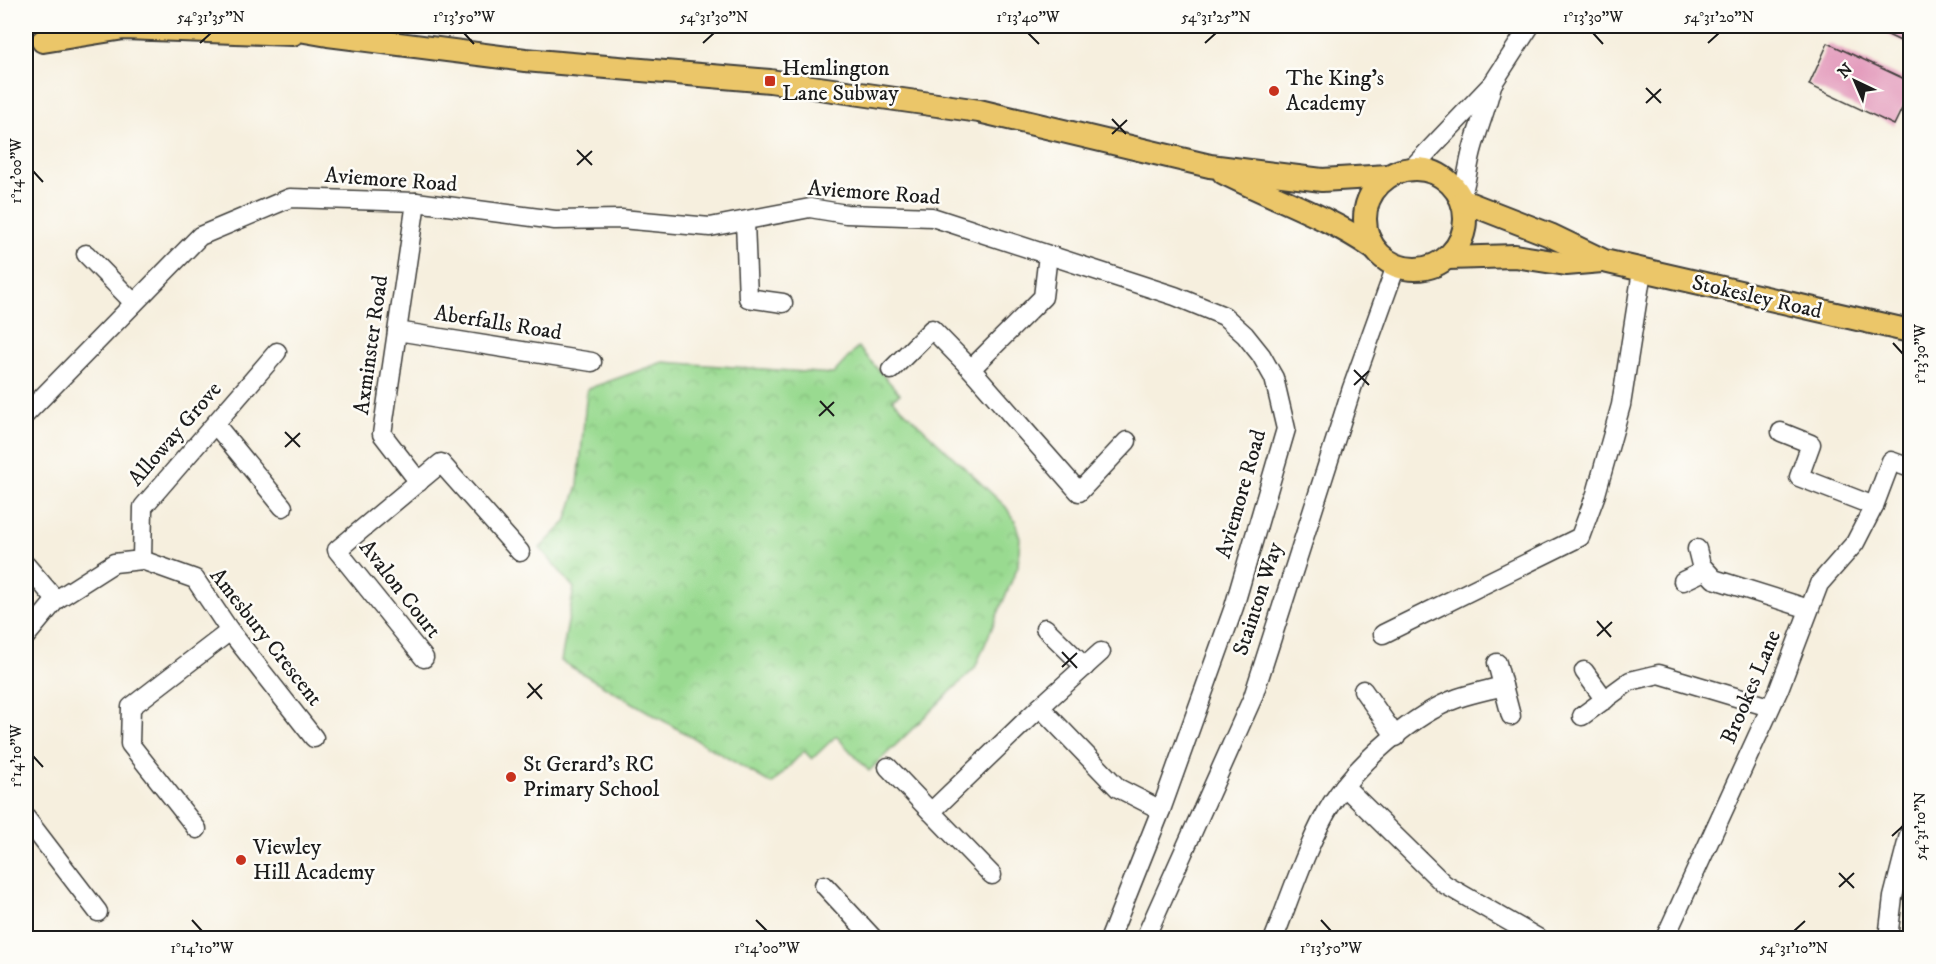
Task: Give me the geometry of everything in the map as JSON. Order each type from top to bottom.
[{"type":"main road","points":[[276,26],[328,35],[525,60],[770,81],[979,111],[1210,166],[1322,180],[1388,177],[1412,168],[1432,171],[1449,181],[1462,199],[1466,221],[1461,242],[1448,258]]},
{"type":"main road","points":[[42,38],[124,28],[328,35]]},
{"type":"main road","points":[[1210,166],[1271,197],[1350,231],[1396,266],[1423,269],[1448,258],[1515,256],[1566,264],[1604,261]]},
{"type":"main road","points":[[1372,247],[1365,229],[1365,210],[1372,192],[1388,177]]},
{"type":"main road","points":[[1462,199],[1550,235],[1604,261]]},
{"type":"main road","name":"Stokesley Road","points":[[1604,261],[1911,331]]},
{"type":"street","points":[[1412,168],[1493,83],[1530,26]]},
{"type":"street","points":[[1462,199],[1472,149],[1486,114],[1493,83]]},
{"type":"street","name":"Aviemore Road","points":[[26,414],[200,236],[290,198],[416,202],[555,220],[621,219],[710,227],[810,208],[846,214],[932,217],[1175,296],[1224,316],[1245,334],[1261,355],[1274,378],[1286,429],[1234,607],[1161,810],[1110,939]]},
{"type":"street","name":"Axminster Road","points":[[416,202],[382,434],[419,482]]},
{"type":"street","points":[[745,222],[747,298],[783,303]]},
{"type":"street","points":[[86,254],[134,303]]},
{"type":"street","points":[[971,369],[1043,297],[1048,255]]},
{"type":"street","name":"Stainton Way","points":[[1145,939],[1252,697],[1352,388],[1396,266]]},
{"type":"street","points":[[1383,634],[1580,537],[1596,495],[1621,405],[1642,271]]},
{"type":"street","points":[[891,370],[932,329],[971,369],[1078,492],[1127,441]]},
{"type":"street","name":"Aberfalls Road","points":[[397,331],[592,362]]},
{"type":"street","name":"Alloway Grove","points":[[142,560],[143,507],[277,352]]},
{"type":"street","points":[[215,424],[283,507]]},
{"type":"street","points":[[1781,432],[1811,444],[1799,477],[1874,506]]},
{"type":"street","name":"Brookes Lane","points":[[1665,939],[1779,689],[1819,584],[1855,543],[1874,506],[1891,461],[1911,468]]},
{"type":"street","name":"Avalon Court","points":[[424,658],[337,550],[441,464],[520,552]]},
{"type":"street","points":[[1697,549],[1704,570],[1724,582],[1809,609]]},
{"type":"street","name":"Amesbury Crescent","points":[[26,636],[56,600],[114,563],[142,560],[195,579],[230,631],[314,738]]},
{"type":"street","points":[[26,565],[56,600]]},
{"type":"street","points":[[1683,581],[1704,570]]},
{"type":"street","points":[[1046,628],[1085,667]]},
{"type":"street","points":[[197,830],[130,744],[131,707],[230,631]]},
{"type":"street","points":[[932,812],[1040,707],[1101,652]]},
{"type":"street","points":[[1497,663],[1511,717]]},
{"type":"street","points":[[1584,671],[1605,700]]},
{"type":"street","points":[[1582,716],[1630,681],[1659,674],[1769,707]]},
{"type":"street","points":[[1274,939],[1323,819],[1344,786],[1359,769],[1396,736],[1448,703],[1503,686]]},
{"type":"street","points":[[1363,690],[1396,736]]},
{"type":"street","points":[[1040,707],[1118,788],[1161,810]]},
{"type":"street","points":[[888,767],[992,875]]},
{"type":"street","points":[[1344,786],[1444,884],[1538,939]]},
{"type":"street","points":[[26,818],[98,912]]},
{"type":"street","points":[[1888,939],[1905,877],[1911,831]]},
{"type":"street","points":[[824,885],[873,939]]},
{"type":"green space","points":[[858,347],[900,394],[892,399],[1006,507],[1015,521],[1020,538],[1018,566],[975,668],[869,771],[836,736],[812,759],[804,751],[772,784],[561,661],[574,588],[540,548],[566,522],[578,485],[587,389],[663,362],[833,374]]},
{"type":"building","points":[[1869,26],[1911,26],[1911,46]]},
{"type":"building","points":[[1828,43],[1911,82],[1911,90],[1894,125],[1809,85]]},
{"type":"place","name":"Hemlington Lane Subway","points":[[770,81]]},
{"type":"place","name":"The King's Academy","points":[[1274,91]]},
{"type":"place","name":"St Gerard's RC Primary School","points":[[511,777]]},
{"type":"place","name":"Viewley Hill Academy","points":[[241,860]]}]
